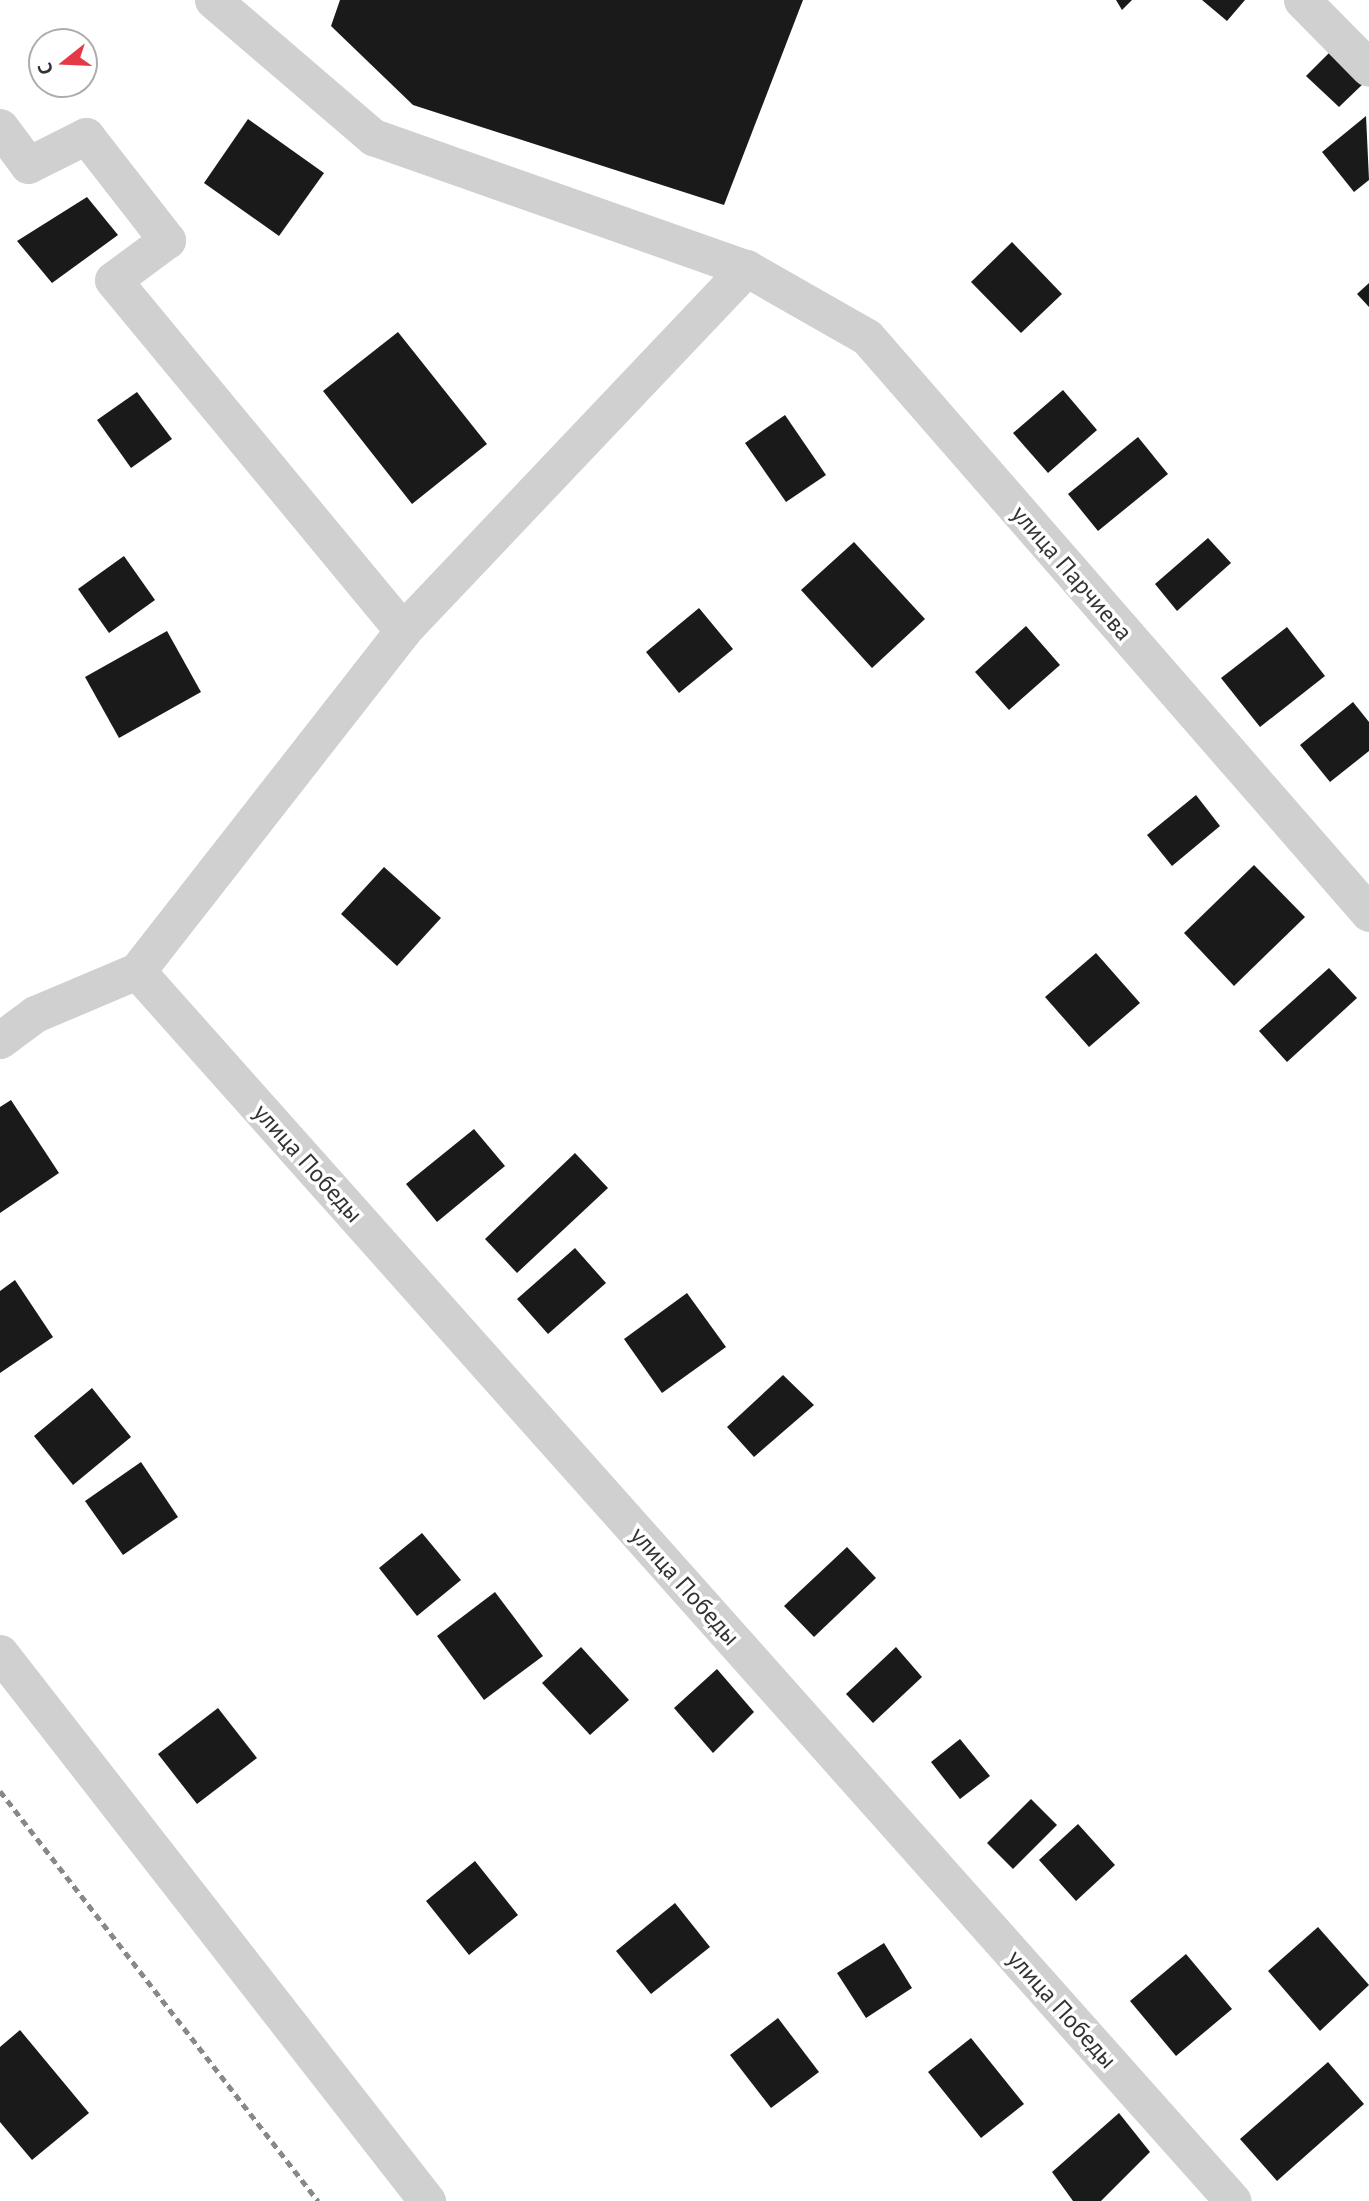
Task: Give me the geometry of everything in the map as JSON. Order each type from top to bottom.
[{"type":"street","name":"улица Парчиева","points":[[213,0],[373,137],[746,268],[867,337],[1369,913]]},
{"type":"street","points":[[1302,0],[1369,68]]},
{"type":"street","points":[[0,127],[28,165],[86,136],[167,240],[113,280],[403,630]]},
{"type":"street","points":[[0,1040],[35,1014],[137,971],[403,630],[746,268]]},
{"type":"street","name":"улица Победы","points":[[137,971],[1233,2201]]},
{"type":"street","points":[[0,1653],[427,2201]]},
{"type":"building","points":[[340,0],[803,0],[724,205],[413,105],[331,26]]},
{"type":"building","points":[[1116,0],[1132,0],[1122,10]]},
{"type":"building","points":[[1202,0],[1245,0],[1227,21]]},
{"type":"building","points":[[1332,50],[1365,82],[1339,107],[1306,76]]},
{"type":"building","points":[[1366,116],[1369,180],[1354,192],[1322,152]]},
{"type":"building","points":[[248,119],[324,173],[279,236],[204,183]]},
{"type":"building","points":[[87,197],[118,235],[52,283],[17,241]]},
{"type":"building","points":[[1012,242],[1062,294],[1021,333],[971,282]]},
{"type":"building","points":[[1369,283],[1369,307],[1357,294]]},
{"type":"building","points":[[398,332],[487,444],[412,504],[323,391]]},
{"type":"building","points":[[1063,390],[1097,430],[1048,473],[1013,433]]},
{"type":"building","points":[[137,392],[172,439],[131,468],[97,420]]},
{"type":"building","points":[[785,415],[826,475],[786,502],[745,443]]},
{"type":"building","points":[[1138,437],[1168,474],[1098,531],[1068,494]]},
{"type":"building","points":[[1208,538],[1231,563],[1177,611],[1155,584]]},
{"type":"building","points":[[854,542],[925,619],[872,668],[801,590]]},
{"type":"building","points":[[124,556],[155,600],[109,633],[78,589]]},
{"type":"building","points":[[699,608],[733,649],[679,693],[646,652]]},
{"type":"building","points":[[1026,626],[1060,665],[1009,710],[975,672]]},
{"type":"building","points":[[1287,627],[1325,676],[1260,727],[1221,678]]},
{"type":"building","points":[[167,631],[201,692],[119,738],[85,677]]},
{"type":"building","points":[[1353,702],[1369,722],[1369,751],[1330,782],[1300,745]]},
{"type":"building","points":[[1196,795],[1220,826],[1172,866],[1147,835]]},
{"type":"building","points":[[1254,865],[1305,917],[1234,986],[1184,933]]},
{"type":"building","points":[[384,867],[441,918],[397,966],[341,914]]},
{"type":"building","points":[[1096,953],[1140,1003],[1089,1047],[1045,997]]},
{"type":"building","points":[[1329,968],[1357,998],[1287,1062],[1259,1031]]},
{"type":"building","points":[[11,1100],[59,1173],[0,1213],[0,1107]]},
{"type":"building","points":[[474,1129],[505,1166],[437,1222],[406,1184]]},
{"type":"building","points":[[575,1153],[608,1188],[517,1273],[485,1239]]},
{"type":"building","points":[[575,1248],[606,1283],[548,1334],[517,1299]]},
{"type":"building","points":[[15,1280],[53,1337],[0,1373],[0,1291]]},
{"type":"building","points":[[687,1293],[726,1347],[662,1393],[624,1339]]},
{"type":"building","points":[[783,1375],[814,1405],[754,1457],[727,1427]]},
{"type":"building","points":[[92,1388],[131,1437],[73,1485],[34,1436]]},
{"type":"building","points":[[141,1462],[178,1517],[123,1555],[85,1501]]},
{"type":"building","points":[[422,1533],[461,1580],[417,1616],[379,1568]]},
{"type":"building","points":[[847,1547],[876,1578],[814,1637],[784,1606]]},
{"type":"building","points":[[495,1592],[543,1656],[484,1700],[437,1636]]},
{"type":"building","points":[[581,1647],[629,1700],[590,1735],[542,1683]]},
{"type":"building","points":[[896,1647],[922,1677],[873,1723],[846,1694]]},
{"type":"building","points":[[717,1669],[754,1712],[713,1753],[674,1708]]},
{"type":"building","points":[[218,1708],[257,1758],[197,1804],[158,1754]]},
{"type":"building","points":[[960,1739],[990,1776],[960,1799],[931,1762]]},
{"type":"building","points":[[1031,1799],[1057,1825],[1013,1869],[987,1843]]},
{"type":"building","points":[[1078,1824],[1115,1865],[1076,1901],[1039,1860]]},
{"type":"building","points":[[475,1861],[518,1915],[469,1955],[426,1901]]},
{"type":"building","points":[[675,1903],[710,1947],[651,1994],[616,1951]]},
{"type":"building","points":[[1318,1927],[1369,1985],[1320,2031],[1268,1971]]},
{"type":"building","points":[[884,1943],[912,1988],[866,2018],[837,1973]]},
{"type":"building","points":[[1186,1954],[1232,2009],[1176,2056],[1130,2001]]},
{"type":"building","points":[[778,2018],[819,2072],[771,2108],[730,2055]]},
{"type":"building","points":[[20,2030],[89,2113],[32,2160],[0,2122],[0,2047]]},
{"type":"building","points":[[971,2038],[1024,2104],[981,2138],[928,2072]]},
{"type":"building","points":[[1328,2062],[1364,2104],[1277,2181],[1240,2139]]},
{"type":"building","points":[[1119,2113],[1150,2152],[1101,2201],[1073,2201],[1052,2172]]},
{"type":"railway","points":[[0,1791],[318,2201]]}]
